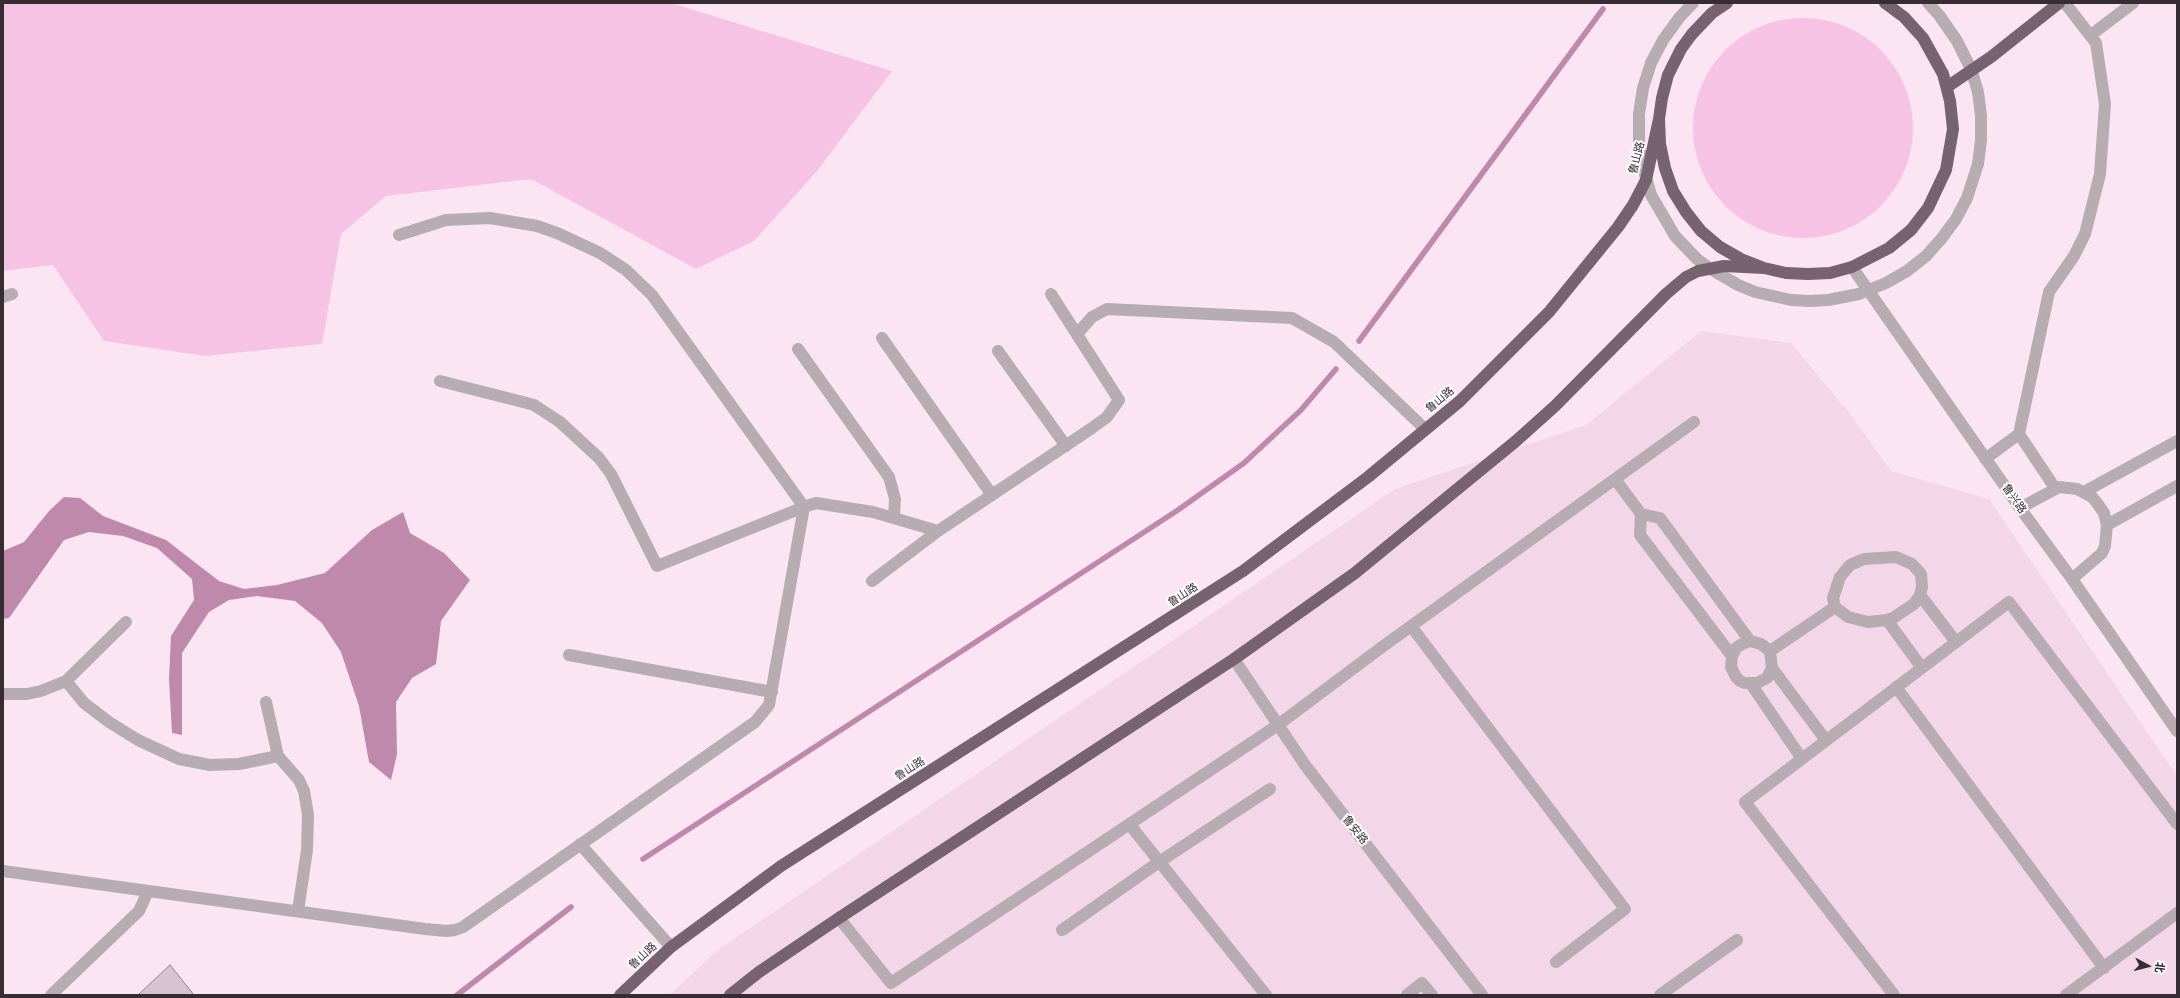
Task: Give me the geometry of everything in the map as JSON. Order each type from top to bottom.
[{"type":"highway","points":[[1727,3],[1698,27],[1681,49],[1665,85],[1659,119],[1660,144],[1665,168],[1673,191],[1686,212],[1701,231],[1720,247],[1741,259],[1764,268],[1786,273],[1808,274],[1830,272],[1852,267],[1877,256],[1900,240],[1920,220],[1935,196],[1946,170],[1952,143],[1952,114],[1947,87],[1937,61],[1923,38],[1904,17],[1885,3]]},
{"type":"highway","points":[[1947,87],[1971,69],[1991,57],[2059,3]]},
{"type":"highway","name":"鲁山路","points":[[620,995],[671,947],[781,866],[1243,572],[1368,477],[1460,401],[1549,312],[1618,227],[1633,205],[1646,180],[1659,119]]},
{"type":"highway","points":[[730,995],[759,972],[839,918],[1234,659],[1355,573],[1516,441],[1555,406],[1666,294],[1686,277],[1709,268],[1724,266],[1764,268]]},
{"type":"street","points":[[1693,3],[1679,18],[1663,40],[1651,63],[1643,88],[1638,134],[1640,154],[1646,180],[1658,209],[1670,229],[1685,248],[1709,268],[1738,285],[1755,292],[1791,300],[1828,300],[1868,291],[1897,277],[1926,256],[1942,238],[1962,209],[1975,175],[1981,140],[1980,104],[1971,69],[1965,55],[1949,27],[1928,3]]},
{"type":"street","points":[[1985,459],[2019,434],[2049,292],[2074,256],[2085,234],[2100,174],[2105,104],[2096,43],[2065,3]]},
{"type":"street","points":[[2091,36],[2133,3]]},
{"type":"street","points":[[3,871],[439,931],[455,930],[463,927],[756,722],[769,705],[804,507],[652,295],[630,274],[606,257],[557,232],[537,226],[490,218],[446,220],[399,235]]},
{"type":"street","name":"鲁兴路","points":[[1852,267],[1985,459],[2072,579],[2177,731]]},
{"type":"street","points":[[872,581],[938,531],[1107,417],[1119,400],[1051,294]]},
{"type":"street","points":[[1077,334],[1092,317],[1106,309],[1292,318],[1334,342],[1425,429]]},
{"type":"street","points":[[882,338],[992,495]]},
{"type":"street","points":[[798,349],[889,477],[896,499],[894,517]]},
{"type":"street","points":[[998,352],[1066,446]]},
{"type":"street","points":[[440,381],[487,391],[528,403],[560,422],[600,458],[611,474],[657,566],[816,503],[830,504],[894,517],[938,531]]},
{"type":"street","points":[[839,918],[891,983],[1278,725],[1411,626],[1694,422]]},
{"type":"street","points":[[2019,434],[2055,488]]},
{"type":"street","points":[[2084,492],[2177,441]]},
{"type":"street","points":[[1615,479],[1641,514],[1640,535],[1732,656]]},
{"type":"street","points":[[2107,525],[2177,486]]},
{"type":"street","points":[[2020,508],[2055,488],[2069,487],[2084,492],[2092,497],[2101,508],[2107,525],[2107,539],[2102,553],[2072,579]]},
{"type":"street","points":[[1641,514],[1660,518],[1750,642]]},
{"type":"street","points":[[1875,557],[1896,557],[1912,564],[1917,568],[1922,580],[1920,595],[1908,609],[1887,620],[1868,622],[1842,613],[1835,606],[1834,594],[1840,577],[1850,565],[1875,557]]},
{"type":"street","points":[[1920,595],[1956,642]]},
{"type":"street","points":[[1894,995],[1745,802],[1826,739],[2009,602],[2177,824]]},
{"type":"street","points":[[1770,651],[1835,606]]},
{"type":"street","points":[[1887,620],[1922,668]]},
{"type":"street","points":[[3,694],[27,694],[41,691],[66,681],[126,622]]},
{"type":"street","points":[[1411,626],[1625,909],[1556,962]]},
{"type":"street","points":[[1772,668],[1767,678],[1757,683],[1746,683],[1736,677],[1731,667],[1732,656],[1739,646],[1750,642],[1762,644],[1770,651],[1772,668],[1826,739]]},
{"type":"street","points":[[569,655],[772,692]]},
{"type":"street","name":"鲁安路","points":[[1234,659],[1305,765],[1482,995]]},
{"type":"street","points":[[66,681],[84,703],[109,722],[138,740],[179,759],[210,765],[239,764],[278,756]]},
{"type":"street","points":[[1751,684],[1802,759]]},
{"type":"street","points":[[1896,686],[2104,968]]},
{"type":"street","points":[[266,702],[278,756],[299,780],[304,791],[308,816],[307,850],[298,911]]},
{"type":"street","points":[[1062,930],[1159,862],[1270,789]]},
{"type":"street","points":[[1130,825],[1266,995]]},
{"type":"street","points":[[580,844],[671,947]]},
{"type":"street","points":[[51,995],[139,911],[148,891]]},
{"type":"street","points":[[2066,995],[2177,913]]},
{"type":"street","points":[[1660,995],[1737,940]]},
{"type":"street","points":[[1407,995],[1422,983],[1432,995]]},
{"type":"shaded area","points":[[3,3],[671,3],[892,71],[817,171],[754,241],[696,269],[531,179],[386,196],[341,234],[322,344],[205,356],[104,341],[53,265],[3,271]]},
{"type":"shaded area","points":[[1803,18],[1824,20],[1855,31],[1881,50],[1900,76],[1911,107],[1913,128],[1911,149],[1900,180],[1881,206],[1855,225],[1824,236],[1803,238],[1782,236],[1751,225],[1725,206],[1706,180],[1695,149],[1693,128],[1695,107],[1706,76],[1725,50],[1751,31],[1782,20]]},
{"type":"shaded area","points":[[1701,331],[1791,343],[1850,414],[1891,471],[1989,499],[2177,776],[2177,995],[670,995],[715,952],[1395,489],[1586,425]]},
{"type":"shaded area","points":[[64,497],[80,498],[103,516],[166,540],[219,581],[244,589],[277,585],[325,573],[372,530],[403,512],[410,533],[444,553],[470,580],[441,621],[436,664],[412,678],[396,702],[397,754],[391,780],[369,762],[359,706],[341,652],[322,623],[295,601],[257,596],[229,600],[209,612],[182,653],[182,735],[172,733],[169,679],[171,636],[194,600],[192,579],[157,548],[123,536],[89,532],[64,540],[9,618],[3,619],[3,551],[24,542],[49,511]]},
{"type":"building","points":[[170,965],[194,995],[138,995]]},
{"type":"waterway","points":[[1359,341],[1603,9]]},
{"type":"waterway","points":[[643,859],[1178,510],[1244,463],[1301,410],[1336,369]]},
{"type":"waterway","points":[[457,995],[571,907]]}]
